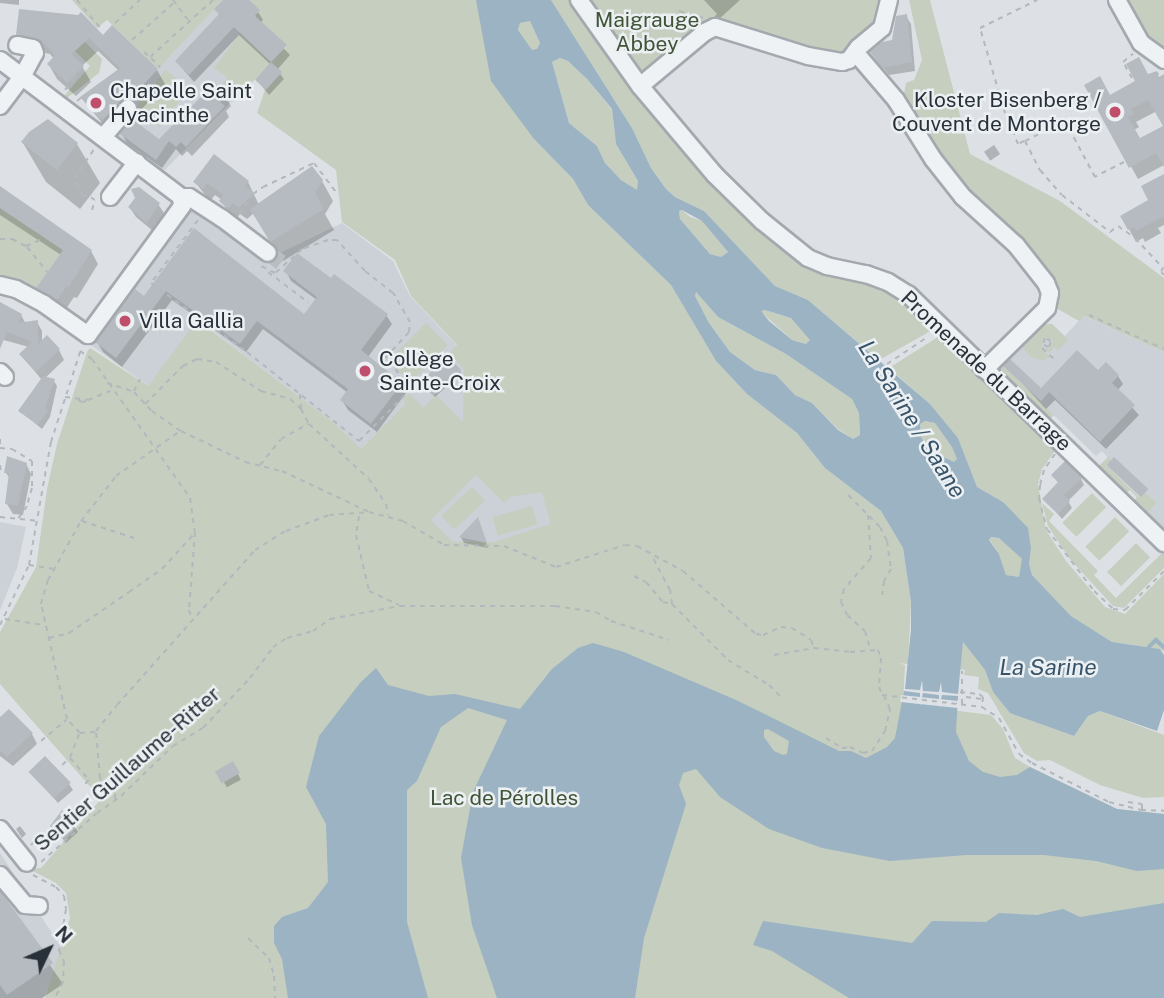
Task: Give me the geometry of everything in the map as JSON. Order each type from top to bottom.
[{"type":"street","name":"Promenade du Barrage","points":[[579,0],[640,86],[715,175],[793,248],[827,266],[888,282],[909,295],[1164,543]]},
{"type":"street","points":[[640,86],[705,32],[715,27],[808,56],[842,62],[849,60],[882,28],[889,0]]},
{"type":"street","points":[[1117,0],[1141,43],[1164,60]]},
{"type":"street","points":[[0,106],[22,77],[35,51],[17,45]]},
{"type":"street","points":[[855,52],[896,100],[933,159],[963,197],[1016,245],[1046,284],[1050,301],[1047,308],[984,370]]},
{"type":"street","points":[[0,60],[181,197],[189,197],[216,214],[268,253]]},
{"type":"street","points":[[103,137],[128,108]]},
{"type":"street","points":[[110,197],[137,162]]},
{"type":"street","points":[[0,285],[16,289],[44,304],[88,335],[182,206],[181,197]]},
{"type":"street","points":[[0,829],[26,857]]},
{"type":"street","points":[[0,875],[25,905],[39,906]]},
{"type":"path","points":[[77,0],[102,30]]},
{"type":"path","points":[[114,23],[140,0]]},
{"type":"path","points":[[150,57],[213,0]]},
{"type":"path","points":[[1037,0],[980,28],[1005,113],[1014,117],[1017,126],[1014,135],[1018,144],[1065,121],[1095,177],[1124,162]]},
{"type":"path","points":[[132,40],[175,1],[189,21]]},
{"type":"path","points":[[679,10],[704,18],[715,27]]},
{"type":"path","points":[[144,52],[160,67]]},
{"type":"path","points":[[64,90],[76,77],[74,75]]},
{"type":"path","points":[[1156,80],[1164,76]]},
{"type":"path","points":[[92,211],[94,200],[80,194],[75,176],[103,137]]},
{"type":"path","points":[[1025,141],[1040,170],[1062,195],[1110,232],[1118,226],[1135,238],[1163,268],[1161,272],[1164,275]]},
{"type":"path","points":[[237,217],[253,194],[314,163],[338,195]]},
{"type":"path","points":[[199,219],[151,283],[300,393],[359,441],[412,388],[385,358],[409,332],[410,322],[393,293],[365,271],[337,240],[328,240],[309,247]]},
{"type":"path","points":[[26,246],[45,238]]},
{"type":"path","points":[[0,239],[12,239],[26,246],[47,272]]},
{"type":"path","points":[[268,271],[309,303]]},
{"type":"path","points":[[1089,315],[1164,349]]},
{"type":"path","points":[[887,364],[941,328]]},
{"type":"path","points":[[0,625],[29,565],[51,442],[80,351],[88,335]]},
{"type":"path","points":[[1044,345],[1042,348],[1055,360]]},
{"type":"path","points":[[80,351],[92,359],[111,391],[155,447],[190,499],[195,532],[189,610],[192,621]]},
{"type":"path","points":[[145,404],[183,366],[197,359],[215,362],[261,391],[290,399],[301,409],[309,424],[369,479],[386,504],[389,516]]},
{"type":"path","points":[[134,392],[141,379]]},
{"type":"path","points":[[107,383],[134,392],[145,404],[181,430],[259,466],[291,475],[369,512],[389,516],[421,530],[443,545],[504,546],[556,567],[625,545],[637,547],[683,571],[756,634],[763,635],[781,627],[792,628],[811,640],[814,648]]},
{"type":"path","points":[[65,397],[88,400],[111,391]]},
{"type":"path","points":[[300,393],[301,409]]},
{"type":"path","points":[[259,466],[281,439],[309,424]]},
{"type":"path","points":[[80,733],[67,719],[41,604],[54,569],[82,521],[116,476],[181,430]]},
{"type":"path","points":[[0,439],[0,447],[21,453],[32,461],[32,488],[27,506],[18,519]]},
{"type":"path","points":[[1063,442],[1044,470],[1039,498],[1047,529],[1067,559],[1107,604],[1120,610],[1132,605],[1164,571]]},
{"type":"path","points":[[0,465],[1,471]]},
{"type":"path","points":[[848,495],[868,514],[883,534],[891,558],[882,595]]},
{"type":"path","points":[[80,733],[96,732],[255,550],[286,531],[329,515],[369,512]]},
{"type":"path","points":[[359,514],[356,535],[369,592],[400,606]]},
{"type":"path","points":[[868,514],[870,558],[844,589],[841,602],[847,615],[865,631],[870,649]]},
{"type":"path","points":[[0,517],[37,521]]},
{"type":"path","points":[[82,521],[136,539]]},
{"type":"path","points":[[48,638],[69,633],[162,569],[195,532]]},
{"type":"path","points":[[652,557],[670,590],[672,604]]},
{"type":"path","points":[[29,565],[54,569]]},
{"type":"path","points":[[634,576],[646,582],[663,602],[672,604],[728,660],[769,685],[783,699]]},
{"type":"path","name":"Sentier Guillaume-Ritter","points":[[26,857],[42,862],[97,813],[115,801],[173,746],[203,728],[250,678],[273,647],[287,638],[313,631],[330,619],[400,606],[516,605],[584,608],[669,640]]},
{"type":"path","points":[[4,619],[46,625]]},
{"type":"path","points":[[774,655],[814,648],[850,652],[870,649],[880,653],[878,687],[890,709],[885,732],[873,751],[863,753],[850,747],[842,748],[826,738]]},
{"type":"path","points":[[961,705],[962,671]]},
{"type":"path","points":[[960,692],[979,694],[982,707]]},
{"type":"path","points":[[884,695],[982,707],[1007,726],[1016,750],[1024,759],[1109,802],[1141,810],[1164,811]]},
{"type":"path","points":[[966,697],[982,699]]},
{"type":"path","points":[[41,741],[67,719]]},
{"type":"path","points":[[96,732],[103,790],[115,787],[115,801]]},
{"type":"path","points":[[62,765],[70,758],[80,733]]},
{"type":"path","points":[[70,758],[89,780],[82,787]]},
{"type":"path","points":[[1128,802],[1142,804],[1141,810]]},
{"type":"path","points":[[26,857],[46,831]]},
{"type":"path","points":[[39,838],[47,846]]},
{"type":"path","points":[[48,882],[64,896],[66,917],[59,950],[64,961],[63,982],[55,998]]},
{"type":"path","points":[[248,938],[269,958],[274,976],[275,998]]},
{"type":"shaded area","points":[[223,0],[249,0],[260,10],[255,15],[287,45],[163,172],[102,128]]},
{"type":"shaded area","name":"Collège Sainte-Croix","points":[[188,203],[274,256],[342,223],[393,261],[410,296],[459,348],[543,491],[552,525],[495,544],[453,543],[334,423],[198,320],[148,386],[88,343]]},
{"type":"shaded area","points":[[1083,316],[1164,352],[1164,527],[1149,512],[1157,503],[1145,492],[1140,497],[1106,465],[1110,460],[1102,451],[1096,456],[1000,363],[1009,354],[1013,355],[1019,344],[1041,325],[1052,324],[1065,336]]},
{"type":"shaded area","points":[[0,522],[26,527],[17,568],[0,610]]},
{"type":"shaded area","points":[[0,853],[63,950],[44,998],[0,998]]},
{"type":"green space","points":[[72,0],[223,0],[158,69],[107,20],[97,28]]},
{"type":"green space","points":[[249,0],[476,0],[534,139],[573,179],[588,205],[671,285],[716,361],[747,394],[797,433],[825,468],[881,511],[903,548],[911,602],[908,664],[898,663],[905,665],[903,704],[991,715],[1003,729],[1015,758],[1030,767],[1117,809],[1164,814],[1164,998],[45,998],[70,918],[66,893],[56,883],[29,869],[41,868],[101,799],[0,684],[0,632],[36,567],[47,489],[57,444],[87,352],[90,348],[148,386],[197,320],[334,423],[361,449],[406,404],[403,400],[409,393],[423,408],[436,395],[463,422],[464,369],[449,353],[457,345],[411,296],[395,260],[342,222],[336,170],[257,113],[265,90],[281,72],[271,63],[233,102],[219,88],[228,78],[214,68],[240,33],[271,62],[287,46],[255,16]],"holes":[[[476,475],[504,503],[510,497],[542,492],[551,524],[494,542],[453,542],[431,520]]]},
{"type":"green space","points":[[551,0],[574,0],[789,250],[865,278],[905,298],[936,328],[879,360],[808,300],[775,286],[704,211],[675,197],[666,189],[651,168],[632,128]]},
{"type":"green space","name":"Maigrauge Abbey","points":[[586,0],[884,0],[880,27],[845,56],[814,53],[711,20],[647,73],[631,66]]},
{"type":"green space","points":[[909,0],[930,0],[970,154],[1060,201],[1164,278],[1164,352],[1084,316],[1079,321],[1056,308],[1052,293],[965,195],[903,99],[906,83],[914,80],[922,60]]},
{"type":"green space","points":[[1120,0],[1164,0],[1164,57],[1146,43]]},
{"type":"green space","points":[[530,21],[540,43],[537,50],[531,50],[518,30],[520,23]]},
{"type":"green space","points":[[85,42],[102,59],[99,73],[67,98],[64,96],[90,66],[75,51]]},
{"type":"green space","points":[[560,58],[568,61],[587,79],[612,110],[616,144],[638,181],[638,191],[621,180],[605,163],[597,146],[569,123],[552,62]]},
{"type":"green space","points":[[165,70],[189,88],[159,127],[136,109]]},
{"type":"green space","points":[[0,208],[63,250],[34,291],[0,277]]},
{"type":"green space","points":[[682,210],[690,217],[702,221],[728,252],[721,257],[710,254],[680,219],[679,211]]},
{"type":"green space","points":[[696,292],[718,317],[786,354],[852,399],[859,413],[860,435],[853,439],[838,429],[812,403],[795,395],[776,375],[755,370],[730,352],[709,323],[695,296]]},
{"type":"green space","points":[[760,311],[791,318],[811,339],[807,344],[792,340]]},
{"type":"green space","points":[[426,323],[448,345],[410,382],[389,360]]},
{"type":"green space","points":[[1052,324],[1068,340],[1058,350],[1054,347],[1049,353],[1044,348],[1050,348],[1053,340],[1045,337],[1041,348],[1050,357],[1043,360],[1032,358],[1019,344],[1041,325]]},
{"type":"green space","points":[[941,335],[1057,448],[1042,469],[1038,484],[1046,530],[1066,561],[1105,607],[1125,614],[1164,574],[1164,652],[1160,649],[1112,642],[1071,616],[1032,575],[1029,564],[1031,549],[1003,502],[977,487],[958,438],[930,404],[889,368]]},
{"type":"green space","points":[[1000,363],[1054,415],[1047,422],[999,378],[996,368]]},
{"type":"green space","points":[[925,421],[935,423],[952,447],[957,459],[954,463],[930,450],[921,437],[920,424]]},
{"type":"green space","points":[[1108,457],[1111,460],[1106,465],[1139,497],[1145,492],[1157,503],[1149,512],[1164,527],[1164,539],[1131,504],[1137,497],[1130,490],[1123,496],[1097,468]]},
{"type":"green space","points":[[472,487],[485,501],[454,530],[441,516]]},
{"type":"green space","points":[[1092,493],[1106,507],[1076,537],[1062,523]]},
{"type":"green space","points":[[1042,503],[1054,514],[1049,521],[1098,571],[1094,575],[1116,598],[1162,553],[1120,510],[1164,547],[1164,568],[1124,608],[1113,606],[1069,558],[1048,526]]},
{"type":"green space","points":[[532,506],[537,524],[498,536],[493,517]]},
{"type":"green space","points":[[1115,517],[1129,531],[1099,561],[1085,547]]},
{"type":"green space","points":[[999,538],[1023,559],[1019,577],[1006,575],[999,554],[989,539]]},
{"type":"green space","points":[[1136,543],[1150,557],[1121,586],[1107,572]]},
{"type":"green space","points":[[963,642],[985,670],[993,692],[1010,713],[1074,736],[1088,716],[1100,711],[1164,735],[1164,797],[1143,798],[1100,785],[1050,760],[1037,761],[1024,753],[988,693],[978,689],[979,677],[964,675],[965,670],[959,669]]},
{"type":"water","name":"La Sarine","points":[[476,0],[551,0],[632,128],[651,168],[666,189],[675,197],[704,211],[775,286],[808,300],[930,404],[958,438],[977,487],[1003,502],[1028,528],[1032,575],[1071,616],[1112,642],[1160,649],[1164,655],[1164,710],[1157,731],[1100,711],[1088,716],[1074,736],[1010,713],[993,692],[985,670],[963,642],[958,694],[942,692],[941,682],[939,692],[923,691],[922,680],[920,690],[905,689],[911,602],[903,548],[881,511],[825,468],[797,433],[747,394],[716,361],[671,285],[588,205],[573,179],[534,139],[491,81]],"holes":[[[530,21],[540,43],[537,49],[532,50],[518,30],[520,23]],[[560,58],[568,61],[587,79],[612,109],[616,144],[638,181],[637,190],[621,180],[605,163],[597,146],[569,123],[552,62]],[[682,210],[702,221],[728,252],[721,257],[710,254],[680,219],[679,211]],[[696,292],[718,317],[786,354],[852,399],[859,413],[860,435],[853,439],[838,430],[812,403],[795,395],[776,375],[755,370],[730,352],[709,323],[695,296]],[[761,311],[791,318],[810,340],[806,344],[792,340]],[[925,421],[935,423],[957,459],[954,462],[930,451],[921,437],[920,424]],[[991,537],[999,538],[1022,559],[1019,577],[1006,575],[999,554],[989,540]]]},
{"type":"water","name":"Lac de Pérolles","points":[[593,643],[624,652],[736,700],[839,751],[851,751],[866,758],[887,747],[895,738],[904,691],[920,693],[920,706],[923,693],[939,695],[939,708],[942,695],[958,696],[956,732],[969,761],[983,772],[1000,777],[1017,775],[1030,767],[1117,809],[1164,814],[1164,869],[1137,871],[1096,861],[1044,855],[966,855],[890,861],[822,848],[769,829],[720,797],[696,769],[683,773],[679,785],[686,804],[644,938],[635,998],[497,998],[472,925],[461,858],[473,792],[507,720],[468,708],[441,727],[417,781],[407,790],[407,922],[428,998],[288,998],[282,959],[274,943],[274,926],[282,917],[308,908],[328,882],[326,824],[306,787],[319,736],[360,683],[376,668],[388,685],[429,696],[455,694],[520,709],[552,669],[578,648]],"holes":[[[768,729],[789,741],[787,754],[783,755],[774,751],[764,737],[764,730]]]},
{"type":"water","points":[[1164,903],[1164,998],[849,998],[772,951],[753,945],[763,921],[912,943],[932,921],[986,922],[999,913],[1037,915],[1063,909],[1080,917]]},
{"type":"pier","points":[[901,695],[961,701],[960,708],[900,702]]},
{"type":"building","points":[[223,0],[249,0],[260,10],[255,16],[287,45],[271,62],[234,27],[189,75],[175,61],[219,14],[214,9]]},
{"type":"building","points":[[19,9],[78,15],[81,12],[103,35],[112,25],[158,69],[131,98],[121,101],[105,118],[100,119],[80,97],[120,68],[89,38],[71,54],[84,66],[67,83],[47,64],[55,55],[40,40],[16,35]]},
{"type":"building","points":[[907,14],[912,62],[882,68],[870,52],[882,42],[892,40],[896,16]]},
{"type":"building","name":"Kloster Bisenberg / Couvent de Montorge","points":[[1139,57],[1148,74],[1157,71],[1159,77],[1164,74],[1164,167],[1156,153],[1129,168],[1084,85],[1100,76],[1110,95],[1135,81],[1126,64]],"holes":[[[1148,100],[1163,126],[1140,138],[1128,117],[1134,114],[1131,109]]]},
{"type":"building","points":[[271,62],[282,72],[266,90],[255,80]]},
{"type":"building","points":[[215,83],[227,95],[220,102],[225,106],[186,147],[181,142],[176,147],[169,141],[156,160],[120,134],[132,119],[159,139]]},
{"type":"building","points":[[48,119],[78,143],[57,170],[21,142],[29,132]]},
{"type":"building","points":[[214,154],[249,181],[245,186],[254,193],[239,208],[233,203],[228,209],[219,201],[223,195],[207,183],[203,189],[193,182]]},
{"type":"building","points":[[312,166],[323,180],[315,193],[324,209],[270,242],[250,209]]},
{"type":"building","points":[[1164,174],[1164,216],[1136,231],[1134,227],[1128,230],[1120,216],[1148,200],[1141,186]]},
{"type":"building","points":[[0,186],[92,250],[69,287],[67,286],[57,300],[36,288],[63,250],[0,208]]},
{"type":"building","points":[[139,187],[160,203],[147,223],[128,207],[135,198],[131,189]]},
{"type":"building","points":[[194,228],[304,314],[317,297],[283,271],[297,253],[331,278],[334,274],[388,314],[361,350],[402,383],[371,424],[340,400],[348,389],[257,321],[240,344],[166,291],[116,358],[95,342],[135,289],[144,296]]},
{"type":"building","points":[[0,302],[22,314],[18,323],[38,320],[38,344],[47,335],[60,349],[36,372],[19,354],[32,342],[7,332],[0,349]]},
{"type":"building","points":[[1077,350],[1098,370],[1106,362],[1119,375],[1112,383],[1135,405],[1100,442],[1049,392],[1041,401],[1003,366],[1010,359],[1041,388]]},
{"type":"building","points":[[448,356],[461,370],[433,396],[420,382]]},
{"type":"building","points":[[43,376],[55,379],[45,408],[48,410],[38,425],[18,411]]},
{"type":"building","points":[[7,456],[27,463],[18,506],[5,504],[9,473],[4,473]]},
{"type":"building","points":[[1114,457],[1148,489],[1141,497],[1106,465]]},
{"type":"building","points":[[1065,461],[1082,478],[1064,495],[1070,501],[1058,514],[1042,499],[1058,482],[1051,475]]},
{"type":"building","points":[[478,517],[487,543],[459,537]]},
{"type":"building","points":[[9,709],[33,733],[7,757],[0,750],[0,717]]},
{"type":"building","points":[[45,756],[71,783],[54,799],[28,772]]},
{"type":"building","points":[[233,761],[240,773],[222,784],[215,772]]},
{"type":"building","points":[[62,810],[76,825],[62,838],[50,826]]},
{"type":"building","points":[[0,891],[53,963],[7,995],[0,985]]},
{"type":"waterway","points":[[1149,647],[1156,640],[1164,647]]},
{"type":"tunnel","points":[[268,253],[287,267]]},
{"type":"place","name":"Chapelle Saint Hyacinthe","points":[[96,103]]},
{"type":"place","name":"Kloster Bisenberg / Couvent de Montorge","points":[[1115,112]]},
{"type":"place","name":"Villa Gallia","points":[[125,321]]},
{"type":"place","name":"Collège Sainte-Croix","points":[[365,371]]},
{"type":"water label","name":"La Sarine / Saane","points":[[912,419]]}]
